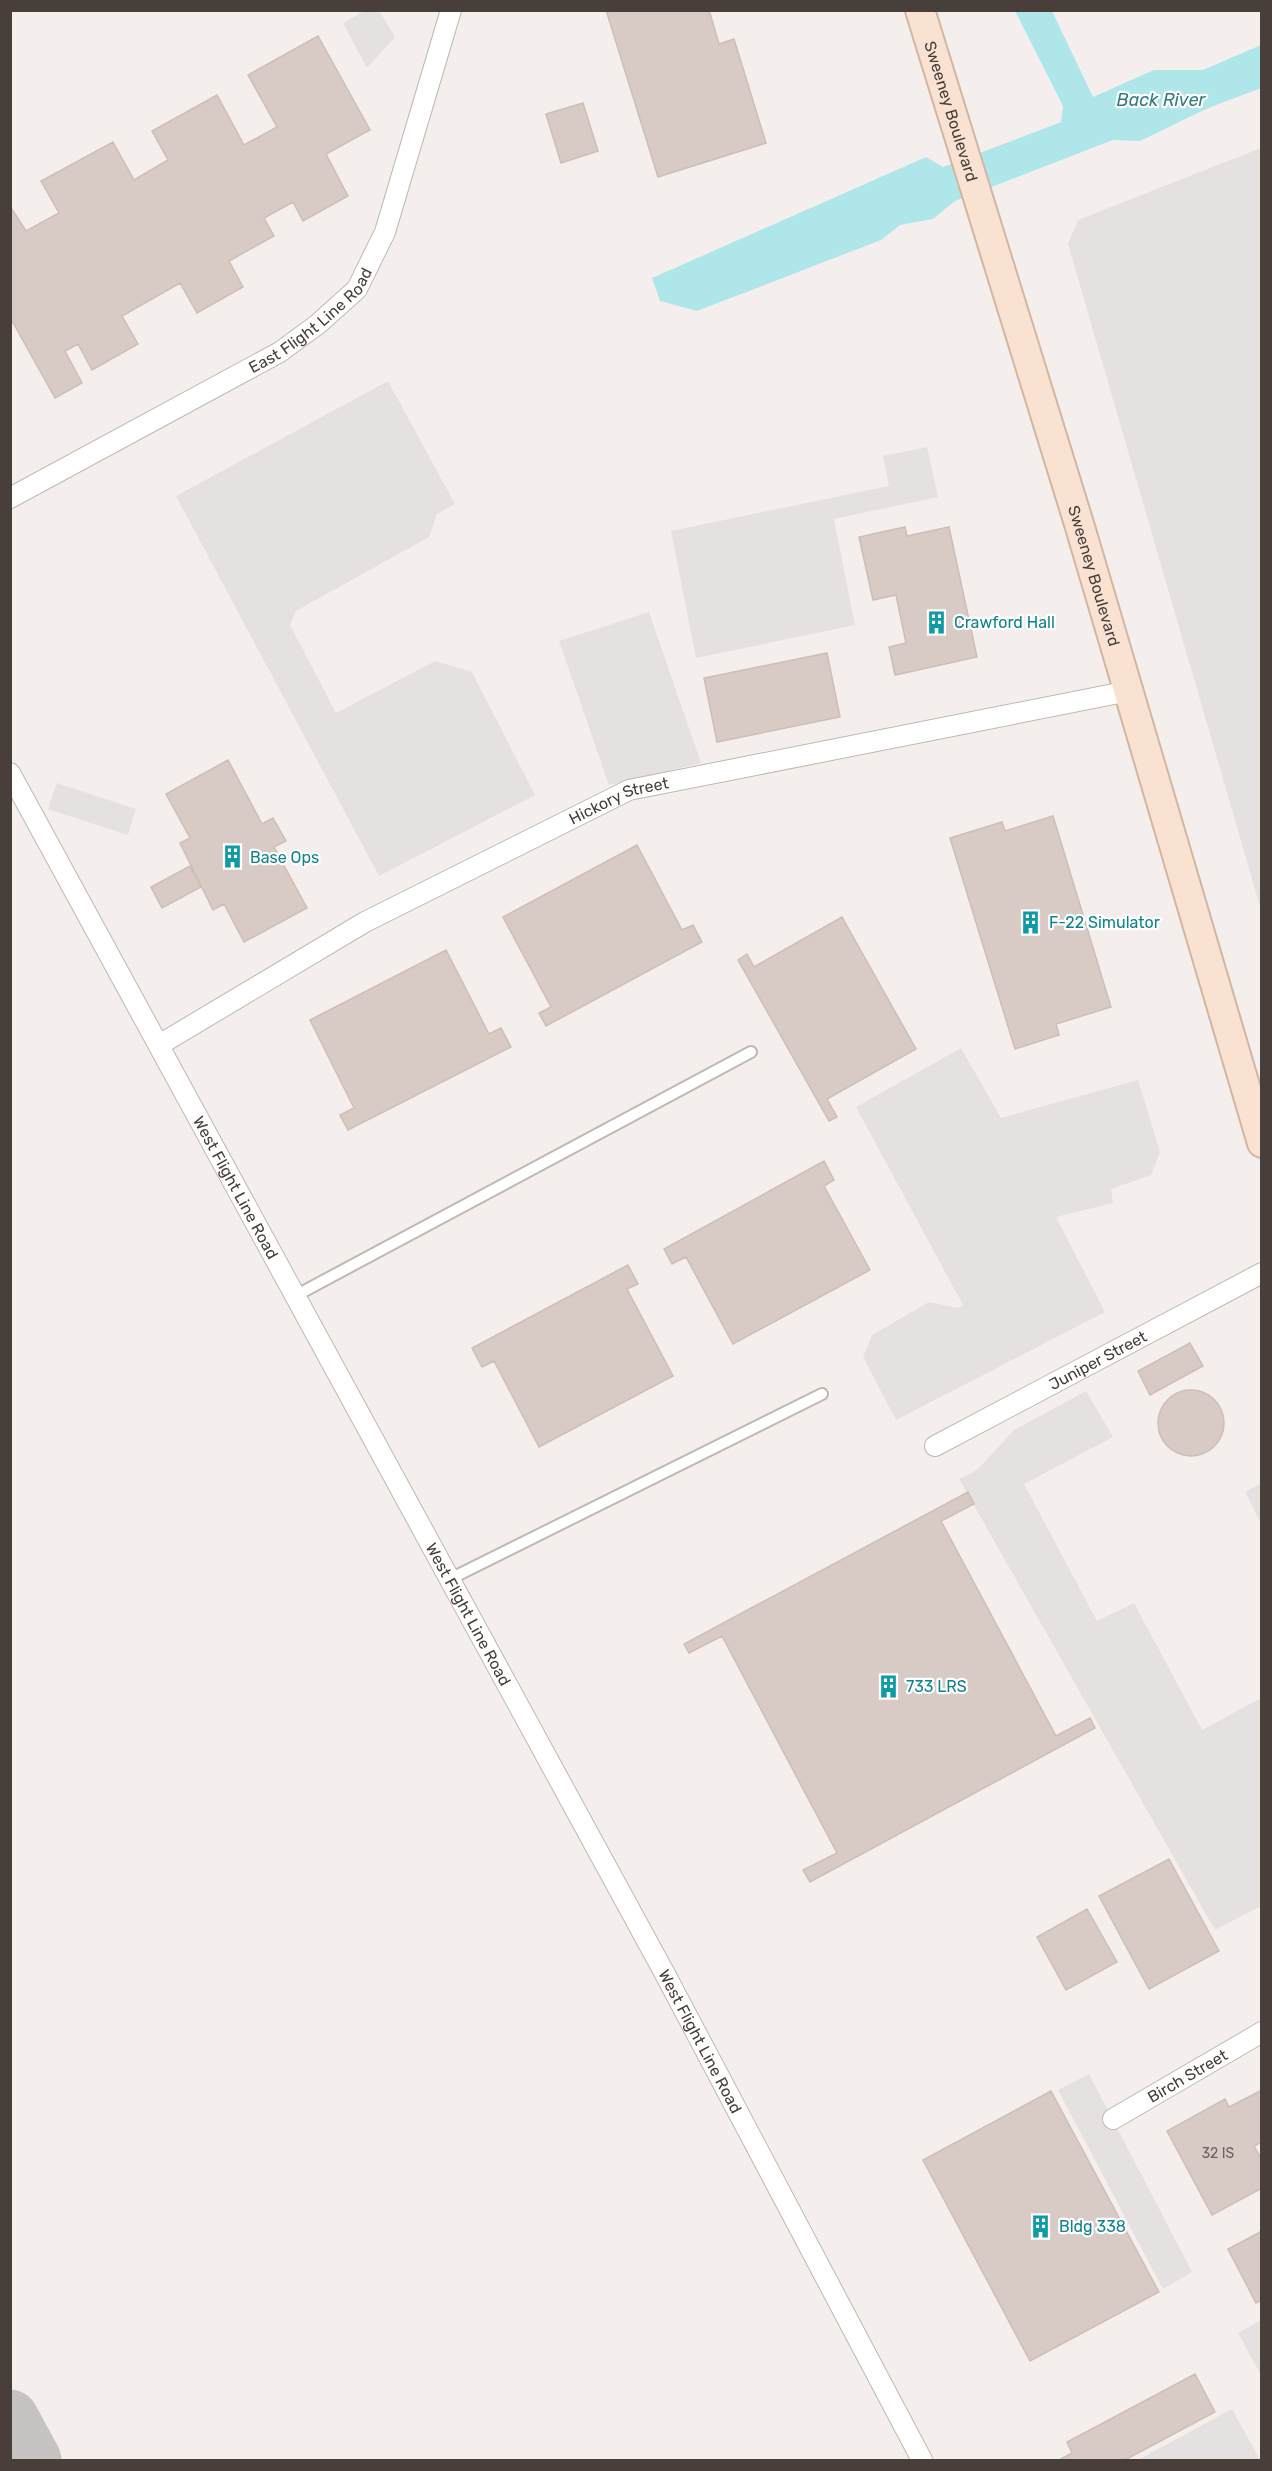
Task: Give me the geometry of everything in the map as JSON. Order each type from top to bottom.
[{"type":"main road","name":"Sweeney Boulevard","points":[[920,10],[1129,691],[1262,1143]]},
{"type":"street","name":"East Flight Line Road","points":[[10,498],[280,352],[318,324],[357,289],[385,232],[451,10]]},
{"type":"street","name":"Hickory Street","points":[[159,1045],[365,922],[629,790],[1129,691]]},
{"type":"street","name":"West Flight Line Road","points":[[10,773],[665,1974],[922,2460]]},
{"type":"street","name":"Juniper Street","points":[[935,1446],[1262,1273]]},
{"type":"street","name":"Birch Street","points":[[1113,2119],[1262,2032]]},
{"type":"lane","points":[[295,1296],[752,1052]]},
{"type":"lane","points":[[450,1579],[822,1394]]},
{"type":"shaded area","points":[[366,10],[379,11],[395,37],[367,68],[343,23]]},
{"type":"shaded area","points":[[1261,148],[1261,910],[1068,244],[1078,220]]},
{"type":"shaded area","points":[[388,381],[455,504],[437,514],[429,537],[296,611],[290,625],[336,713],[435,661],[472,672],[535,795],[379,876],[176,496]]},
{"type":"shaded area","points":[[927,447],[938,497],[834,519],[855,625],[696,658],[671,531],[889,486],[883,456]]},
{"type":"shaded area","points":[[649,612],[701,763],[609,785],[559,641]]},
{"type":"shaded area","points":[[57,783],[136,809],[128,835],[48,809]]},
{"type":"shaded area","points":[[961,1048],[1001,1118],[1138,1080],[1160,1152],[1151,1175],[1111,1189],[1113,1203],[1056,1217],[1105,1312],[896,1420],[863,1357],[872,1335],[929,1302],[958,1308],[963,1305],[856,1107]]},
{"type":"shaded area","points":[[1086,1391],[1113,1437],[1024,1484],[1097,1621],[1134,1603],[1202,1730],[1261,1698],[1261,1906],[1215,1930],[959,1479],[977,1470],[1014,1430]]},
{"type":"shaded area","points":[[1261,1483],[1261,1524],[1245,1492]]},
{"type":"shaded area","points":[[1089,2074],[1192,2272],[1163,2289],[1058,2090]]},
{"type":"shaded area","points":[[1261,2320],[1261,2375],[1238,2333]]},
{"type":"shaded area","points":[[1232,2409],[1260,2460],[1138,2460]]},
{"type":"water","name":"Back River","points":[[1015,11],[1052,11],[1093,97],[1154,70],[1203,70],[1261,45],[1261,88],[1206,109],[1140,141],[1113,140],[955,201],[933,219],[900,225],[881,240],[697,311],[660,301],[652,278],[926,157],[943,167],[1061,122],[1063,106]]},
{"type":"building","points":[[606,10],[709,10],[719,44],[734,39],[766,143],[658,177]]},
{"type":"building","points":[[318,36],[370,130],[326,154],[348,196],[303,221],[293,202],[264,218],[274,236],[229,261],[243,287],[197,313],[180,283],[122,316],[138,344],[92,370],[78,344],[65,351],[82,383],[55,398],[10,317],[10,206],[26,231],[59,213],[41,181],[113,142],[134,180],[168,160],[152,131],[217,95],[244,145],[277,127],[248,75]]},
{"type":"building","points":[[583,103],[598,151],[561,163],[546,114]]},
{"type":"building","name":"Crawford Hall","points":[[905,527],[907,536],[949,527],[977,657],[895,675],[889,647],[906,643],[896,595],[873,600],[859,537]]},
{"type":"building","points":[[827,653],[840,717],[717,742],[704,678]]},
{"type":"building","name":"Base Ops","points":[[228,760],[262,824],[273,818],[286,841],[274,847],[307,908],[244,942],[224,904],[213,910],[180,843],[190,838],[166,794]]},
{"type":"building","name":"F-22 Simulator","points":[[1053,816],[1111,1007],[1056,1024],[1059,1035],[1015,1049],[950,838],[1002,822],[1005,831]]},
{"type":"building","points":[[637,845],[682,930],[693,925],[702,942],[546,1026],[539,1013],[551,1007],[503,917]]},
{"type":"building","points":[[190,866],[201,887],[162,908],[151,887]]},
{"type":"building","points":[[842,917],[916,1049],[827,1099],[837,1117],[829,1121],[738,960],[747,954],[754,967]]},
{"type":"building","points":[[446,950],[489,1034],[501,1028],[511,1047],[348,1130],[340,1115],[354,1108],[310,1020]]},
{"type":"building","points":[[824,1161],[834,1180],[824,1186],[870,1270],[733,1344],[686,1257],[672,1264],[664,1249]]},
{"type":"building","points":[[628,1265],[638,1284],[627,1289],[673,1376],[539,1447],[494,1361],[482,1367],[472,1348]]},
{"type":"building","points":[[1190,1343],[1203,1366],[1150,1395],[1138,1371]]},
{"type":"building","points":[[1191,1390],[1204,1393],[1214,1400],[1221,1410],[1224,1423],[1221,1436],[1214,1446],[1204,1453],[1191,1456],[1178,1453],[1168,1446],[1161,1436],[1158,1423],[1161,1410],[1168,1400],[1178,1393]]},
{"type":"building","name":"733 LRS","points":[[968,1492],[974,1504],[941,1521],[1056,1736],[1090,1718],[1095,1728],[810,1882],[803,1870],[837,1853],[722,1636],[689,1653],[684,1644]]},
{"type":"building","points":[[1169,1859],[1219,1951],[1149,1989],[1099,1896]]},
{"type":"building","points":[[1087,1909],[1117,1962],[1066,1990],[1037,1937]]},
{"type":"building","points":[[1262,2090],[1262,2142],[1254,2146],[1262,2160],[1262,2188],[1212,2215],[1167,2131],[1225,2099],[1229,2107]]},
{"type":"building","name":"Bldg 338","points":[[1051,2091],[1159,2292],[1030,2361],[923,2160]]},
{"type":"building","points":[[1262,2231],[1262,2300],[1256,2303],[1228,2249]]},
{"type":"building","points":[[1195,2374],[1215,2412],[1125,2460],[1059,2460],[1072,2453],[1067,2442]]},
{"type":"taxiway","points":[[10,2418],[33,2460]]},
{"type":"place","name":"Crawford Hall","points":[[936,622]]},
{"type":"place","name":"Base Ops","points":[[232,857]]},
{"type":"place","name":"F-22 Simulator","points":[[1031,922]]},
{"type":"place","name":"733 LRS","points":[[888,1686]]},
{"type":"place","name":"Bldg 338","points":[[1041,2226]]}]
